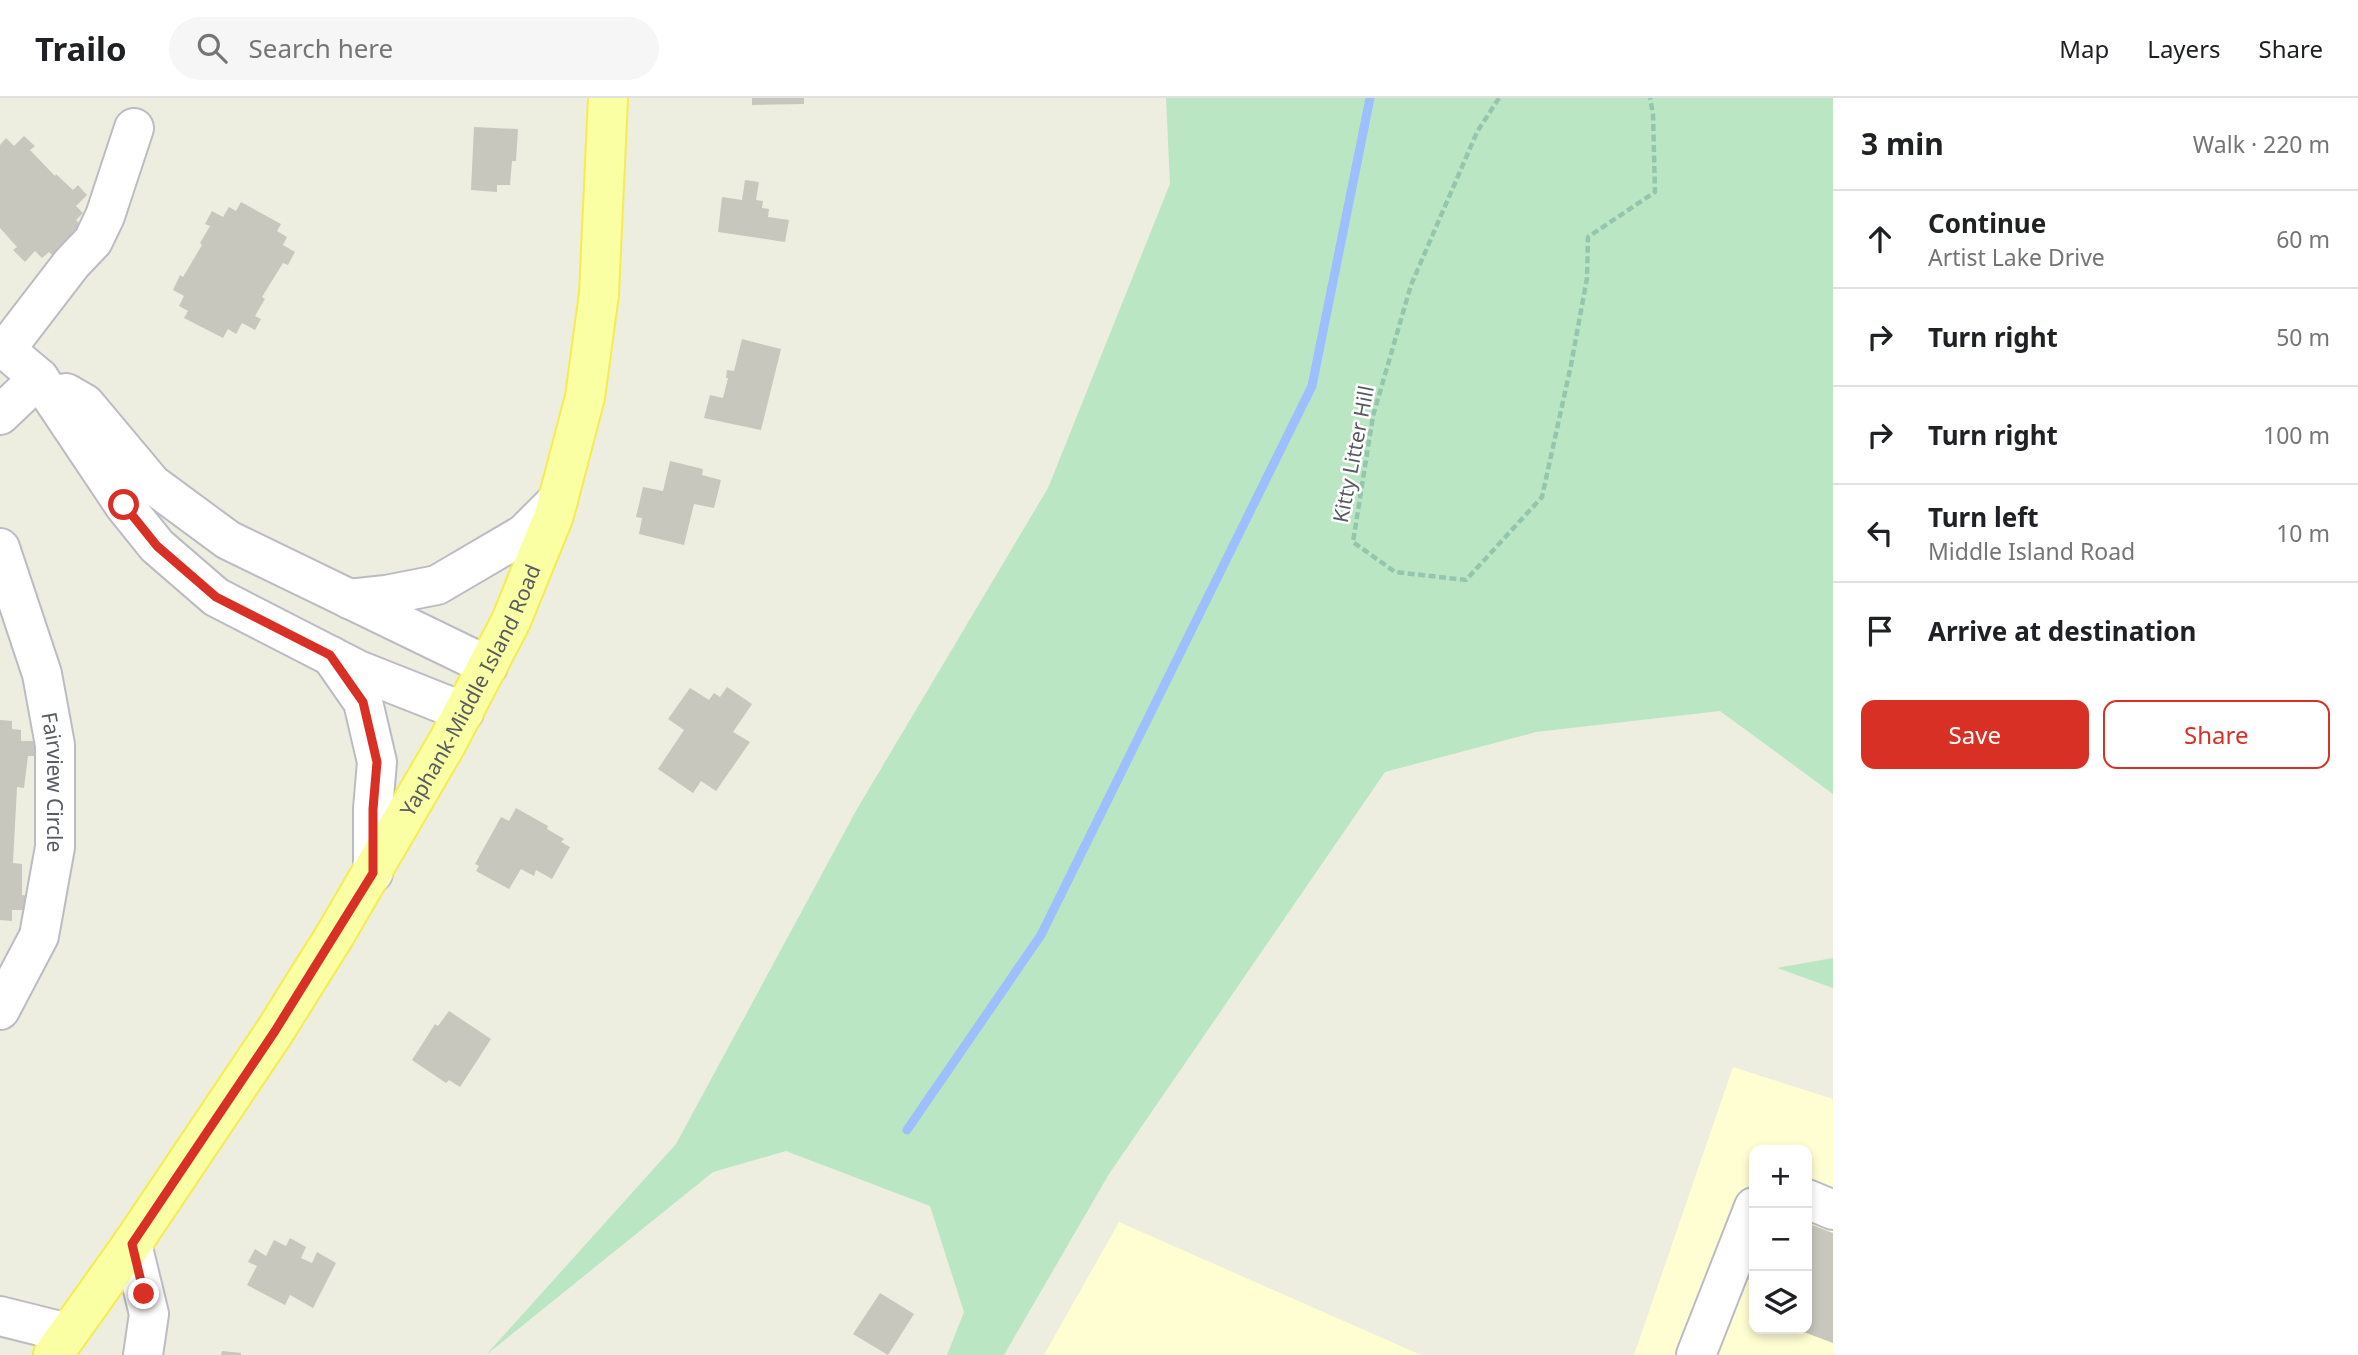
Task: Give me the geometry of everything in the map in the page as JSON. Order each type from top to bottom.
[{"type":"main road","name":"Yaphank-Middle Island Road","points":[[60,1344],[132,1244],[275,1031],[373,873],[464,712],[511,621],[554,515],[585,397],[599,294],[608,98]]},
{"type":"street","points":[[134,128],[105,216],[93,241],[3,347],[39,378],[85,404],[152,484],[228,540],[488,667]]},
{"type":"street","points":[[0,415],[39,378]]},
{"type":"street","points":[[39,378],[124,505],[157,546],[216,597],[358,670],[464,712]]},
{"type":"street","points":[[349,599],[437,585],[524,534],[558,500]]},
{"type":"street","name":"Fairview Circle","points":[[0,548],[42,674],[55,745],[55,847],[39,936],[0,1010]]},
{"type":"street","points":[[330,655],[363,702],[377,762],[373,809],[373,873]]},
{"type":"street","points":[[1812,1201],[1833,1209]]},
{"type":"street","points":[[1696,1355],[1754,1208]]},
{"type":"street","points":[[132,1244],[149,1314],[143,1355]]},
{"type":"street","points":[[0,1316],[60,1344]]},
{"type":"path","name":"Kitty Litter Hill","points":[[1499,98],[1478,132],[1411,285],[1373,416],[1353,542],[1395,572],[1466,580],[1542,497],[1574,352],[1587,278],[1588,237],[1655,192],[1653,114],[1650,98]]},
{"type":"shaded area","points":[[1166,98],[1833,98],[1833,794],[1720,711],[1536,732],[1385,772],[1109,1174],[1004,1355],[947,1355],[964,1312],[930,1206],[786,1151],[713,1172],[486,1355],[676,1144],[857,809],[1048,488],[1170,184]]},
{"type":"shaded area","points":[[1833,958],[1833,988],[1777,968]]},
{"type":"shaded area","points":[[1733,1067],[1833,1099],[1833,1355],[1634,1355]]},
{"type":"shaded area","points":[[1119,1222],[1421,1355],[1044,1355]]},
{"type":"building","points":[[752,98],[804,98],[804,104],[752,105]]},
{"type":"building","points":[[474,127],[518,129],[516,161],[512,161],[510,185],[497,185],[497,192],[471,190]]},
{"type":"building","points":[[24,136],[35,146],[30,150],[55,176],[56,174],[73,190],[78,185],[87,195],[76,206],[83,213],[76,220],[83,227],[54,257],[49,252],[42,258],[35,251],[25,262],[13,250],[17,247],[0,228],[0,145],[6,138],[14,146]]},
{"type":"building","points":[[745,180],[759,182],[756,200],[763,201],[762,208],[769,209],[768,217],[789,220],[785,242],[718,232],[722,197],[742,200]]},
{"type":"building","points":[[241,202],[281,224],[277,231],[287,237],[283,245],[295,252],[288,265],[283,263],[262,297],[265,299],[255,316],[261,319],[255,330],[242,323],[236,334],[228,329],[223,338],[184,318],[188,311],[179,306],[184,296],[173,290],[180,275],[183,277],[202,245],[200,243],[210,226],[205,224],[212,211],[223,217],[229,207],[236,211]]},
{"type":"building","points":[[742,339],[781,349],[761,430],[704,418],[710,395],[723,398],[728,378],[727,370],[734,371]]},
{"type":"building","points":[[670,461],[703,469],[702,475],[721,480],[714,508],[694,504],[684,545],[639,534],[642,518],[636,517],[643,487],[663,491]]},
{"type":"building","points":[[727,687],[752,704],[733,732],[750,742],[716,791],[701,781],[693,793],[658,769],[684,730],[668,719],[690,688],[709,700],[714,693],[720,697]]},
{"type":"building","points":[[0,720],[12,721],[12,729],[21,730],[21,741],[35,741],[34,756],[28,756],[24,788],[17,787],[13,863],[22,864],[22,895],[29,896],[28,910],[12,910],[12,921],[0,920]]},
{"type":"building","points":[[516,808],[548,826],[547,829],[564,839],[561,842],[570,847],[552,879],[536,870],[534,876],[521,869],[509,889],[476,871],[479,866],[475,864],[501,817],[509,821]]},
{"type":"building","points":[[449,1011],[491,1039],[460,1087],[449,1080],[446,1083],[412,1060],[435,1024],[438,1026]]},
{"type":"building","points":[[1812,1225],[1833,1233],[1833,1343],[1809,1334],[1812,1334]]},
{"type":"building","points":[[290,1238],[306,1247],[301,1258],[312,1263],[317,1252],[336,1263],[313,1308],[290,1295],[285,1305],[247,1285],[257,1266],[248,1262],[255,1249],[266,1256],[274,1240],[286,1246]]},
{"type":"building","points":[[880,1293],[914,1314],[888,1355],[853,1334]]},
{"type":"building","points":[[222,1351],[241,1353],[241,1355],[221,1355]]},
{"type":"waterway","points":[[907,1130],[1041,935],[1312,386],[1370,98]]},
{"type":"route","points":[[124,505],[157,546],[216,597],[330,655],[363,702],[377,762],[373,809],[373,873],[275,1031],[132,1244],[144,1294]]}]
